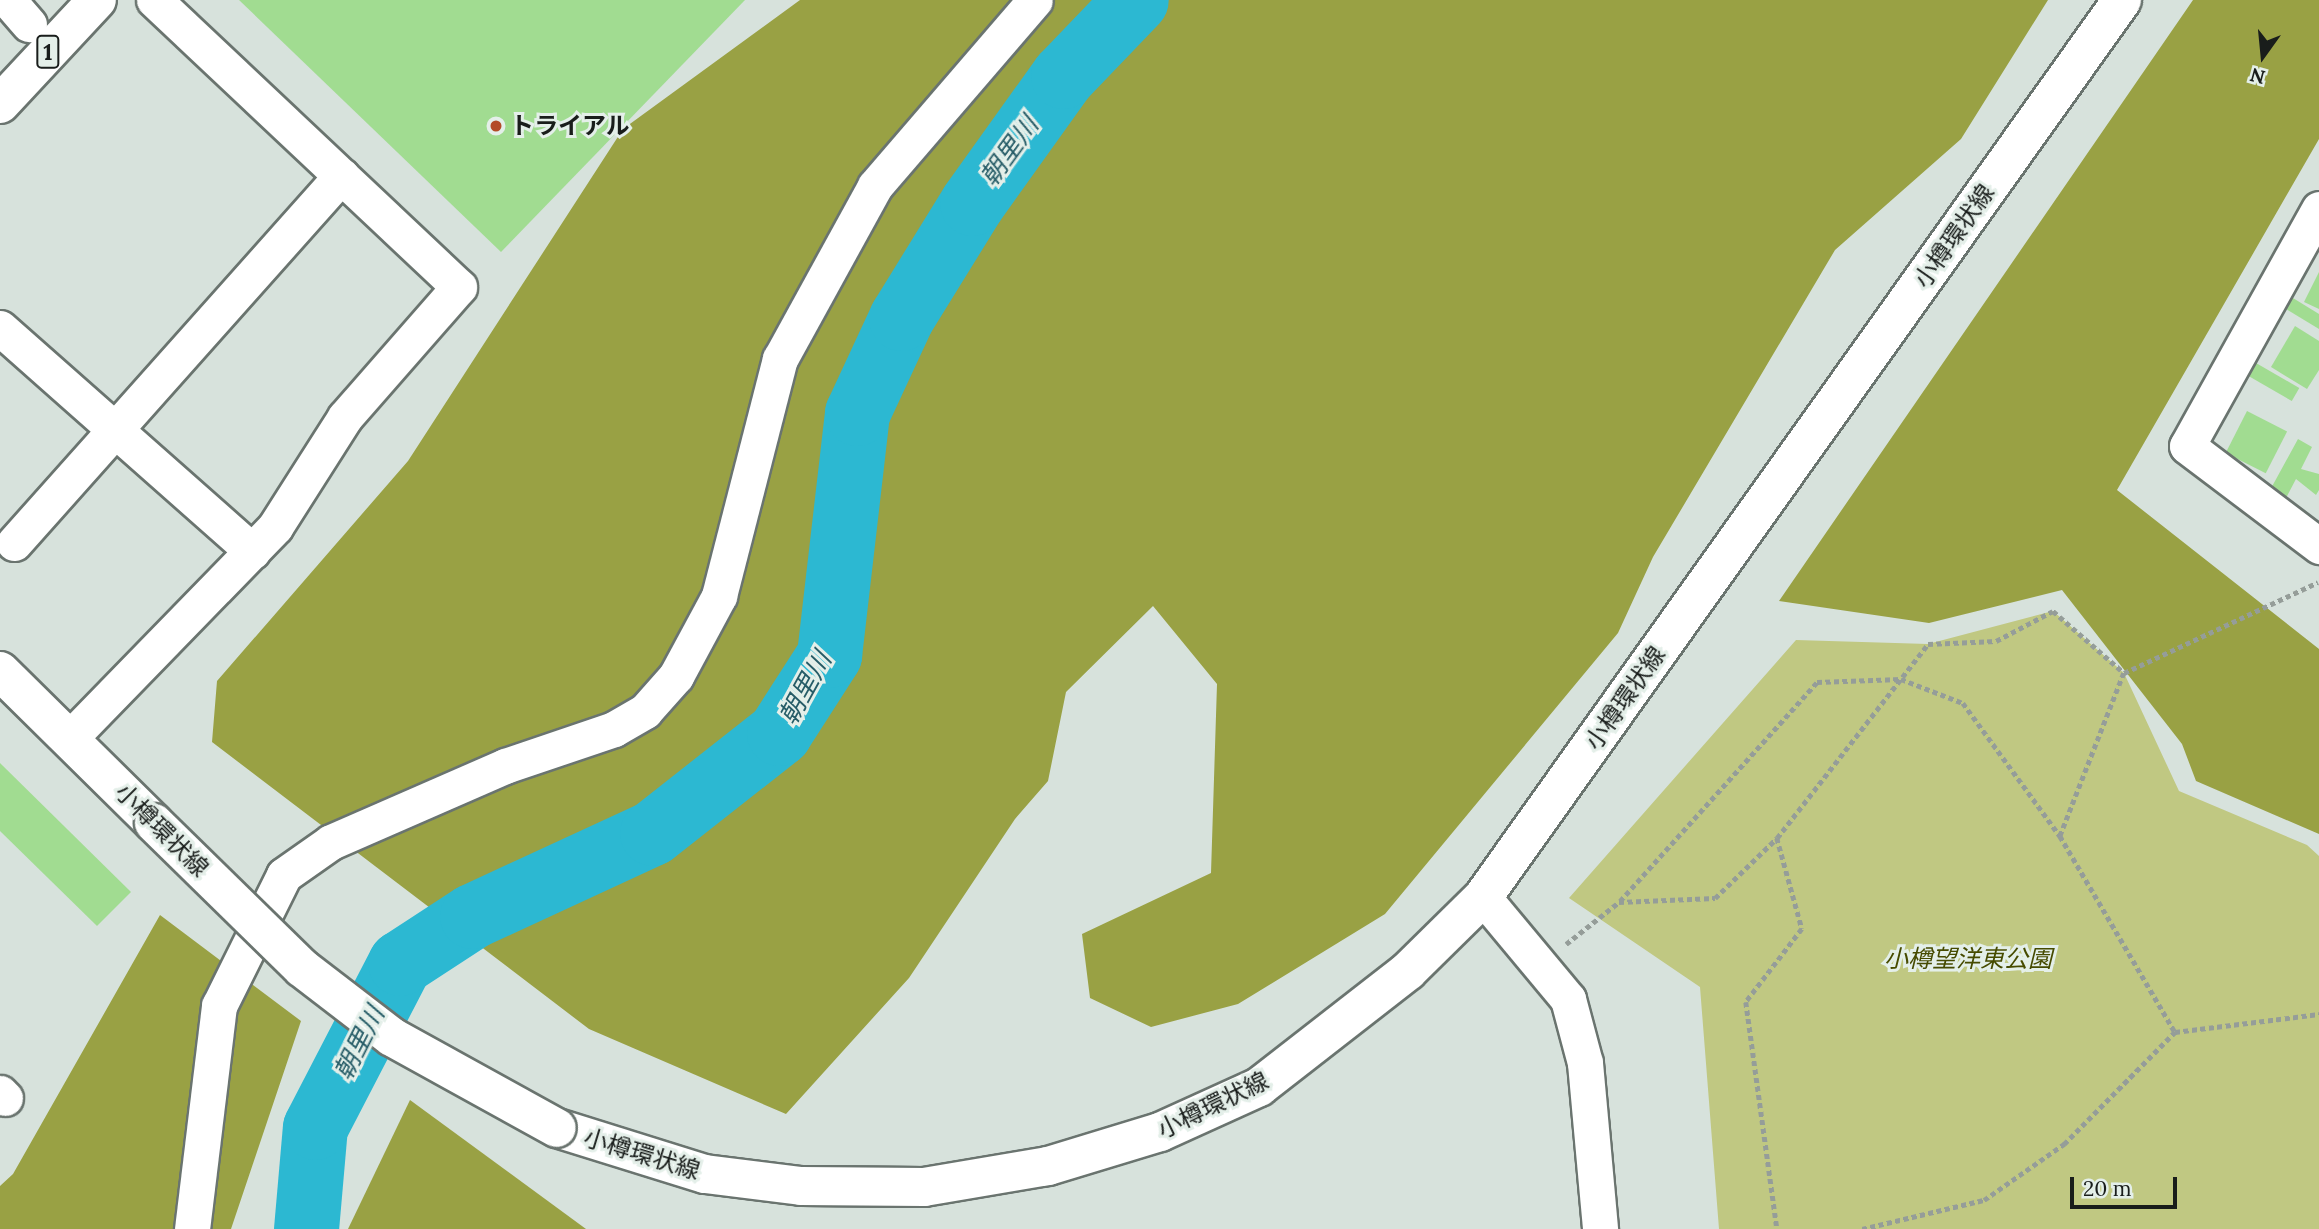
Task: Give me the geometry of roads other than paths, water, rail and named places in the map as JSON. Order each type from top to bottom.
[{"type":"main road","name":"1","points":[[0,104],[97,0]]},
{"type":"main road","name":"小樽環状線","points":[[0,671],[302,968],[392,1037],[557,1128],[705,1174],[801,1186],[924,1187],[1048,1166],[1160,1132],[1259,1087],[1408,971],[1483,897],[2122,0]]},
{"type":"street","points":[[69,739],[275,527],[345,418],[459,287],[154,0]]},
{"type":"street","points":[[192,1229],[219,1006],[284,876],[331,842],[505,766],[614,729],[645,712],[676,676],[719,596],[780,359],[875,186],[1035,0]]},
{"type":"street","points":[[14,542],[341,176]]},
{"type":"street","points":[[2319,209],[2187,446],[2319,546]]},
{"type":"street","points":[[0,328],[252,551]]},
{"type":"street","points":[[1483,897],[1543,962],[1568,999],[1585,1063],[1600,1229]]},
{"type":"waterway","name":"朝里川","points":[[306,1229],[315,1127],[400,963],[472,916],[652,833],[779,733],[829,655],[857,413],[901,318],[972,203],[1063,76],[1136,0]]},
{"type":"place","name":"トライアル","points":[[496,126]]},
{"type":"park label","name":"小樽望洋東公園","points":[[1968,959]]}]
